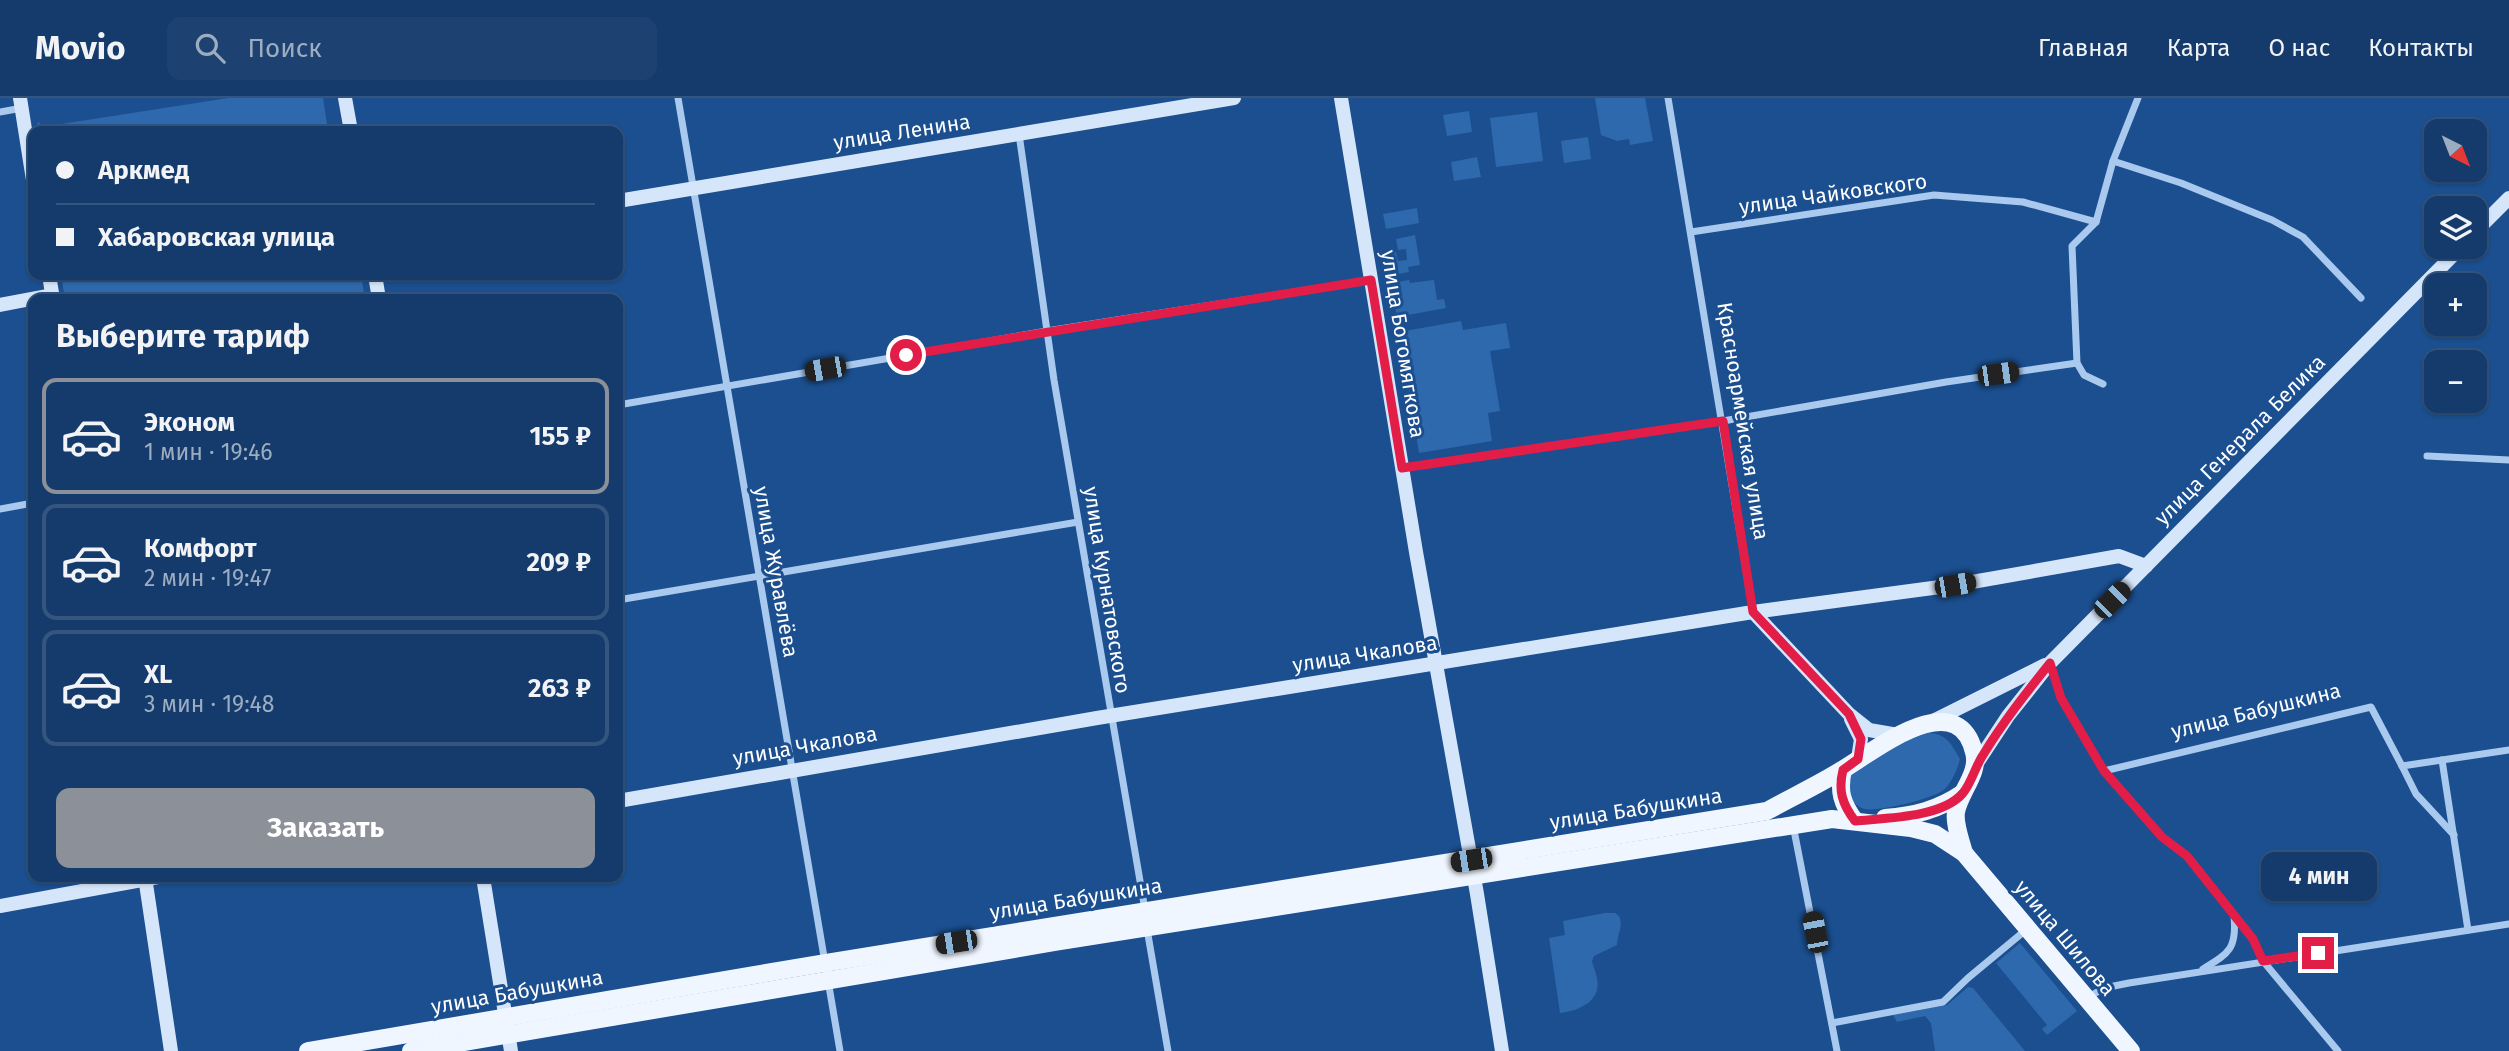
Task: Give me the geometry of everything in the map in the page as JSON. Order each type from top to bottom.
[{"type":"main road","points":[[345,98],[350,126]]},
{"type":"main road","name":"улица Ленина","points":[[623,200],[1234,98]]},
{"type":"main road","name":"улица Богомягкова","points":[[1341,98],[1502,1051]]},
{"type":"main road","points":[[21,103],[28,148]]},
{"type":"main road","points":[[2487,220],[2509,198]]},
{"type":"main road","name":"улица Генерала Белика","points":[[2050,663],[2449,259]]},
{"type":"main road","points":[[0,304],[28,300]]},
{"type":"main road","name":"улица Чкалова","points":[[623,800],[792,769],[1753,612],[1955,585],[2119,556],[2146,566]]},
{"type":"main road","points":[[1753,612],[1849,714],[1869,730],[1898,735]]},
{"type":"main road","points":[[1933,721],[2050,663]]},
{"type":"main road","points":[[1964,853],[1956,813],[1975,766],[2008,716],[2050,663]]},
{"type":"main road","points":[[1849,714],[1861,739],[1840,782],[1841,796],[1855,821],[1911,828],[1934,834],[1964,853]]},
{"type":"main road","points":[[1933,721],[1947,721],[1964,733],[1975,752],[1975,766]]},
{"type":"main road","name":"улица Бабушкина","points":[[1472,868],[1767,811],[1898,735],[1933,721]]},
{"type":"main road","points":[[1855,821],[1930,811],[1963,793]]},
{"type":"main road","name":"улица Бабушкина","points":[[411,1051],[827,971],[1472,868],[1832,819],[1855,821]]},
{"type":"main road","name":"улица Шилова","points":[[1964,853],[2131,1051]]},
{"type":"main road","points":[[0,906],[123,882]]},
{"type":"main road","points":[[150,882],[171,1051]]},
{"type":"main road","points":[[484,882],[508,1034]]},
{"type":"main road","name":"улица Бабушкина","points":[[308,1051],[508,1034]]},
{"type":"street","name":"улица Журавлёва","points":[[678,98],[840,1051]]},
{"type":"street","name":"Красноармейская улица","points":[[1668,98],[1753,612]]},
{"type":"street","points":[[2103,384],[2084,375],[2077,363],[2072,246],[2096,222],[2113,161],[2138,98]]},
{"type":"street","points":[[0,111],[21,103]]},
{"type":"street","name":"улица Курнатовского","points":[[1018,133],[1078,522],[1168,1051]]},
{"type":"street","points":[[2113,161],[2181,183],[2272,220],[2303,237],[2361,298]]},
{"type":"street","name":"улица Чайковского","points":[[1691,232],[1934,195],[2023,202],[2096,222]]},
{"type":"street","points":[[623,404],[1047,331],[1371,280]]},
{"type":"street","points":[[1402,468],[1723,421],[1946,382],[2077,363]]},
{"type":"street","points":[[2427,456],[2509,460]]},
{"type":"street","points":[[0,509],[28,504]]},
{"type":"street","points":[[623,599],[1078,522]]},
{"type":"street","points":[[2050,663],[2061,698],[2104,771],[2162,837],[2187,856],[2253,939],[2263,961],[2338,1051]]},
{"type":"street","name":"улица Бабушкина","points":[[2104,771],[2371,706],[2402,766]]},
{"type":"street","points":[[2454,835],[2416,794],[2402,766],[2509,750]]},
{"type":"street","points":[[2442,760],[2468,930]]},
{"type":"street","points":[[1793,825],[1837,1051]]},
{"type":"street","points":[[2199,972],[2231,950],[2235,941],[2234,915]]},
{"type":"street","points":[[2086,999],[2104,988],[2509,924]]},
{"type":"street","points":[[1832,1023],[1943,1002],[2028,929]]},
{"type":"shaded area","points":[[228,98],[323,98],[327,126],[37,126],[38,122],[42,125]]},
{"type":"shaded area","points":[[1595,98],[1645,98],[1653,141],[1630,145],[1629,139],[1617,141],[1601,135]]},
{"type":"shaded area","points":[[1469,111],[1472,132],[1447,136],[1443,115]]},
{"type":"shaded area","points":[[1537,112],[1543,161],[1496,167],[1490,118]]},
{"type":"shaded area","points":[[1588,137],[1591,159],[1564,163],[1561,141]]},
{"type":"shaded area","points":[[1477,157],[1481,177],[1454,181],[1451,162]]},
{"type":"shaded area","points":[[1417,208],[1419,223],[1386,229],[1383,214]]},
{"type":"shaded area","points":[[1415,235],[1420,265],[1408,267],[1409,272],[1388,276],[1384,254],[1396,252],[1398,261],[1407,260],[1406,249],[1398,250],[1396,239]]},
{"type":"shaded area","points":[[62,280],[362,280],[364,294],[64,294]]},
{"type":"shaded area","points":[[1409,280],[1410,283],[1434,280],[1437,300],[1444,299],[1446,308],[1397,317],[1391,283]]},
{"type":"shaded area","points":[[1461,321],[1463,330],[1506,323],[1510,348],[1490,351],[1500,411],[1488,413],[1492,441],[1419,453],[1399,332]]},
{"type":"shaded area","points":[[1928,733],[1944,738],[1960,759],[1945,789],[1919,800],[1872,809],[1860,807],[1847,797],[1849,777],[1855,769],[1911,739]]},
{"type":"shaded area","points":[[1605,913],[1619,916],[1621,926],[1617,945],[1594,956],[1592,961],[1598,986],[1596,993],[1581,1007],[1560,1013],[1549,938],[1565,935],[1563,921]]},
{"type":"shaded area","points":[[2020,943],[2077,1011],[2047,1035],[2042,1029],[2047,1025],[1996,963]]},
{"type":"shaded area","points":[[1968,987],[1973,988],[2025,1051],[1935,1051],[1931,1023],[1925,1016],[1897,1022],[1893,1015],[1947,1005]]},
{"type":"route","points":[[906,355],[1371,280],[1402,468],[1723,421],[1753,612],[1849,714],[1861,739],[1858,759],[1843,770],[1840,782],[1841,796],[1855,821],[1930,811],[1963,793],[1975,766],[2008,716],[2050,663],[2061,698],[2104,771],[2162,837],[2187,856],[2253,939],[2263,961],[2318,953]]}]
